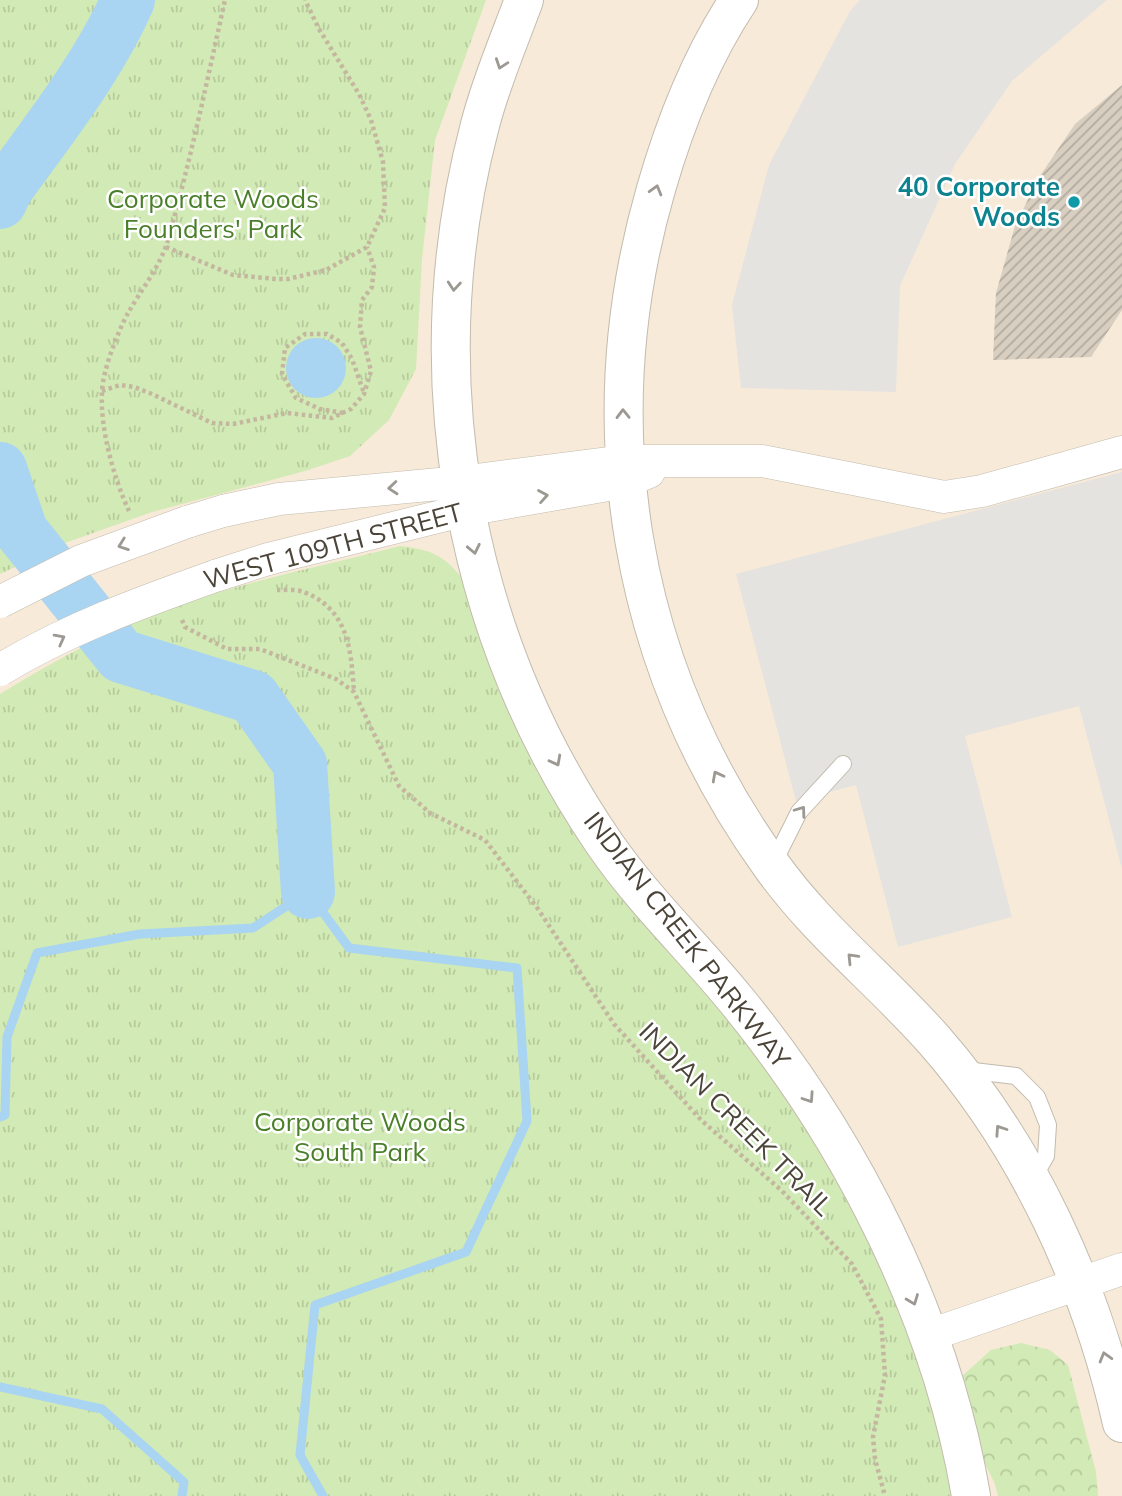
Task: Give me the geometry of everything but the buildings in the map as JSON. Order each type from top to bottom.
[{"type":"street","name":"INDIAN CREEK PARKWAY","points":[[524,0],[481,122],[466,190],[456,257],[451,326],[451,399],[464,496],[482,586],[509,663],[536,724],[605,845],[649,900],[737,1000],[785,1062],[828,1126],[865,1191],[900,1265],[927,1336],[958,1436],[971,1496]]},
{"type":"street","points":[[740,0],[728,17],[694,83],[667,150],[645,228],[630,311],[623,383],[625,471],[633,541],[649,607],[670,674],[706,758],[738,815],[772,866],[813,918],[934,1040],[970,1085],[1039,1193],[1081,1283],[1104,1350],[1122,1423]]},
{"type":"street","name":"WEST 109TH STREET","points":[[0,602],[81,561],[187,522],[279,499],[464,496],[625,471],[677,459],[762,461],[944,497],[982,491],[1122,452]]},
{"type":"street","name":"WEST 109TH STREET","points":[[0,670],[85,626],[127,608],[215,576],[464,496]]},
{"type":"street","points":[[927,1336],[1122,1269]]},
{"type":"lane","points":[[772,866],[799,812],[843,764]]},
{"type":"path","points":[[131,514],[118,489],[103,419],[102,391],[126,316],[166,247],[183,186],[225,0]]},
{"type":"path","points":[[166,247],[233,275],[276,279],[326,270],[367,247],[385,208],[383,162],[359,94],[319,29],[305,0]]},
{"type":"path","points":[[102,391],[120,385],[134,387],[212,423],[233,424],[287,413],[332,418],[351,410],[364,394],[371,371],[360,327],[362,300],[372,287],[373,267],[367,247]]},
{"type":"path","points":[[344,413],[320,409],[296,398],[282,374],[285,348],[305,334],[327,334],[342,343],[352,359],[364,394]]},
{"type":"path","points":[[268,590],[302,591],[338,615],[351,651],[354,692]]},
{"type":"path","points":[[179,614],[185,627],[227,649],[260,649],[336,679],[354,692]]},
{"type":"path","name":"INDIAN CREEK TRAIL","points":[[354,692],[399,786],[430,813],[485,840],[538,909],[614,1024],[701,1120],[781,1190],[852,1264],[881,1320],[885,1375],[873,1437],[875,1459],[885,1496]]},
{"type":"shaded area","points":[[0,0],[1122,0],[1122,1496],[0,1496]]},
{"type":"shaded area","points":[[860,0],[1107,0],[1012,81],[955,164],[900,286],[896,392],[741,388],[732,305],[769,165],[850,11]]},
{"type":"shaded area","points":[[1122,472],[1122,869],[1079,706],[965,736],[1012,917],[898,947],[856,785],[796,801],[736,574]]},
{"type":"green space","name":"Corporate Woods Founders' Park","points":[[0,0],[486,0],[435,140],[422,259],[416,369],[389,420],[350,456],[305,471],[152,512],[62,544],[0,574]]},
{"type":"green space","name":"Corporate Woods South Park","points":[[400,546],[436,555],[463,579],[747,1038],[814,1135],[865,1231],[911,1338],[942,1440],[952,1496],[0,1496],[0,694],[90,643],[178,605],[240,586]]},
{"type":"green space","points":[[1021,1343],[1050,1350],[1068,1365],[1096,1472],[1098,1496],[998,1496],[972,1437],[961,1377],[991,1350]]},
{"type":"water","points":[[316,338],[333,343],[341,351],[346,368],[341,385],[333,393],[316,398],[299,393],[291,385],[286,368],[291,351],[299,343]]},
{"type":"waterway","points":[[0,202],[6,189],[88,74],[128,0]]},
{"type":"waterway","points":[[0,469],[21,531],[121,656],[253,697],[300,764],[308,892]]},
{"type":"waterway","points":[[0,1117],[5,1115],[7,1037],[37,953],[140,934],[253,928],[308,892],[349,948],[517,968],[527,1121],[466,1252],[315,1305],[300,1455],[323,1496]]},
{"type":"waterway","points":[[0,1387],[102,1409],[184,1482],[182,1496]]},
{"type":"place","name":"40 Corporate Woods","points":[[1074,202]]}]
